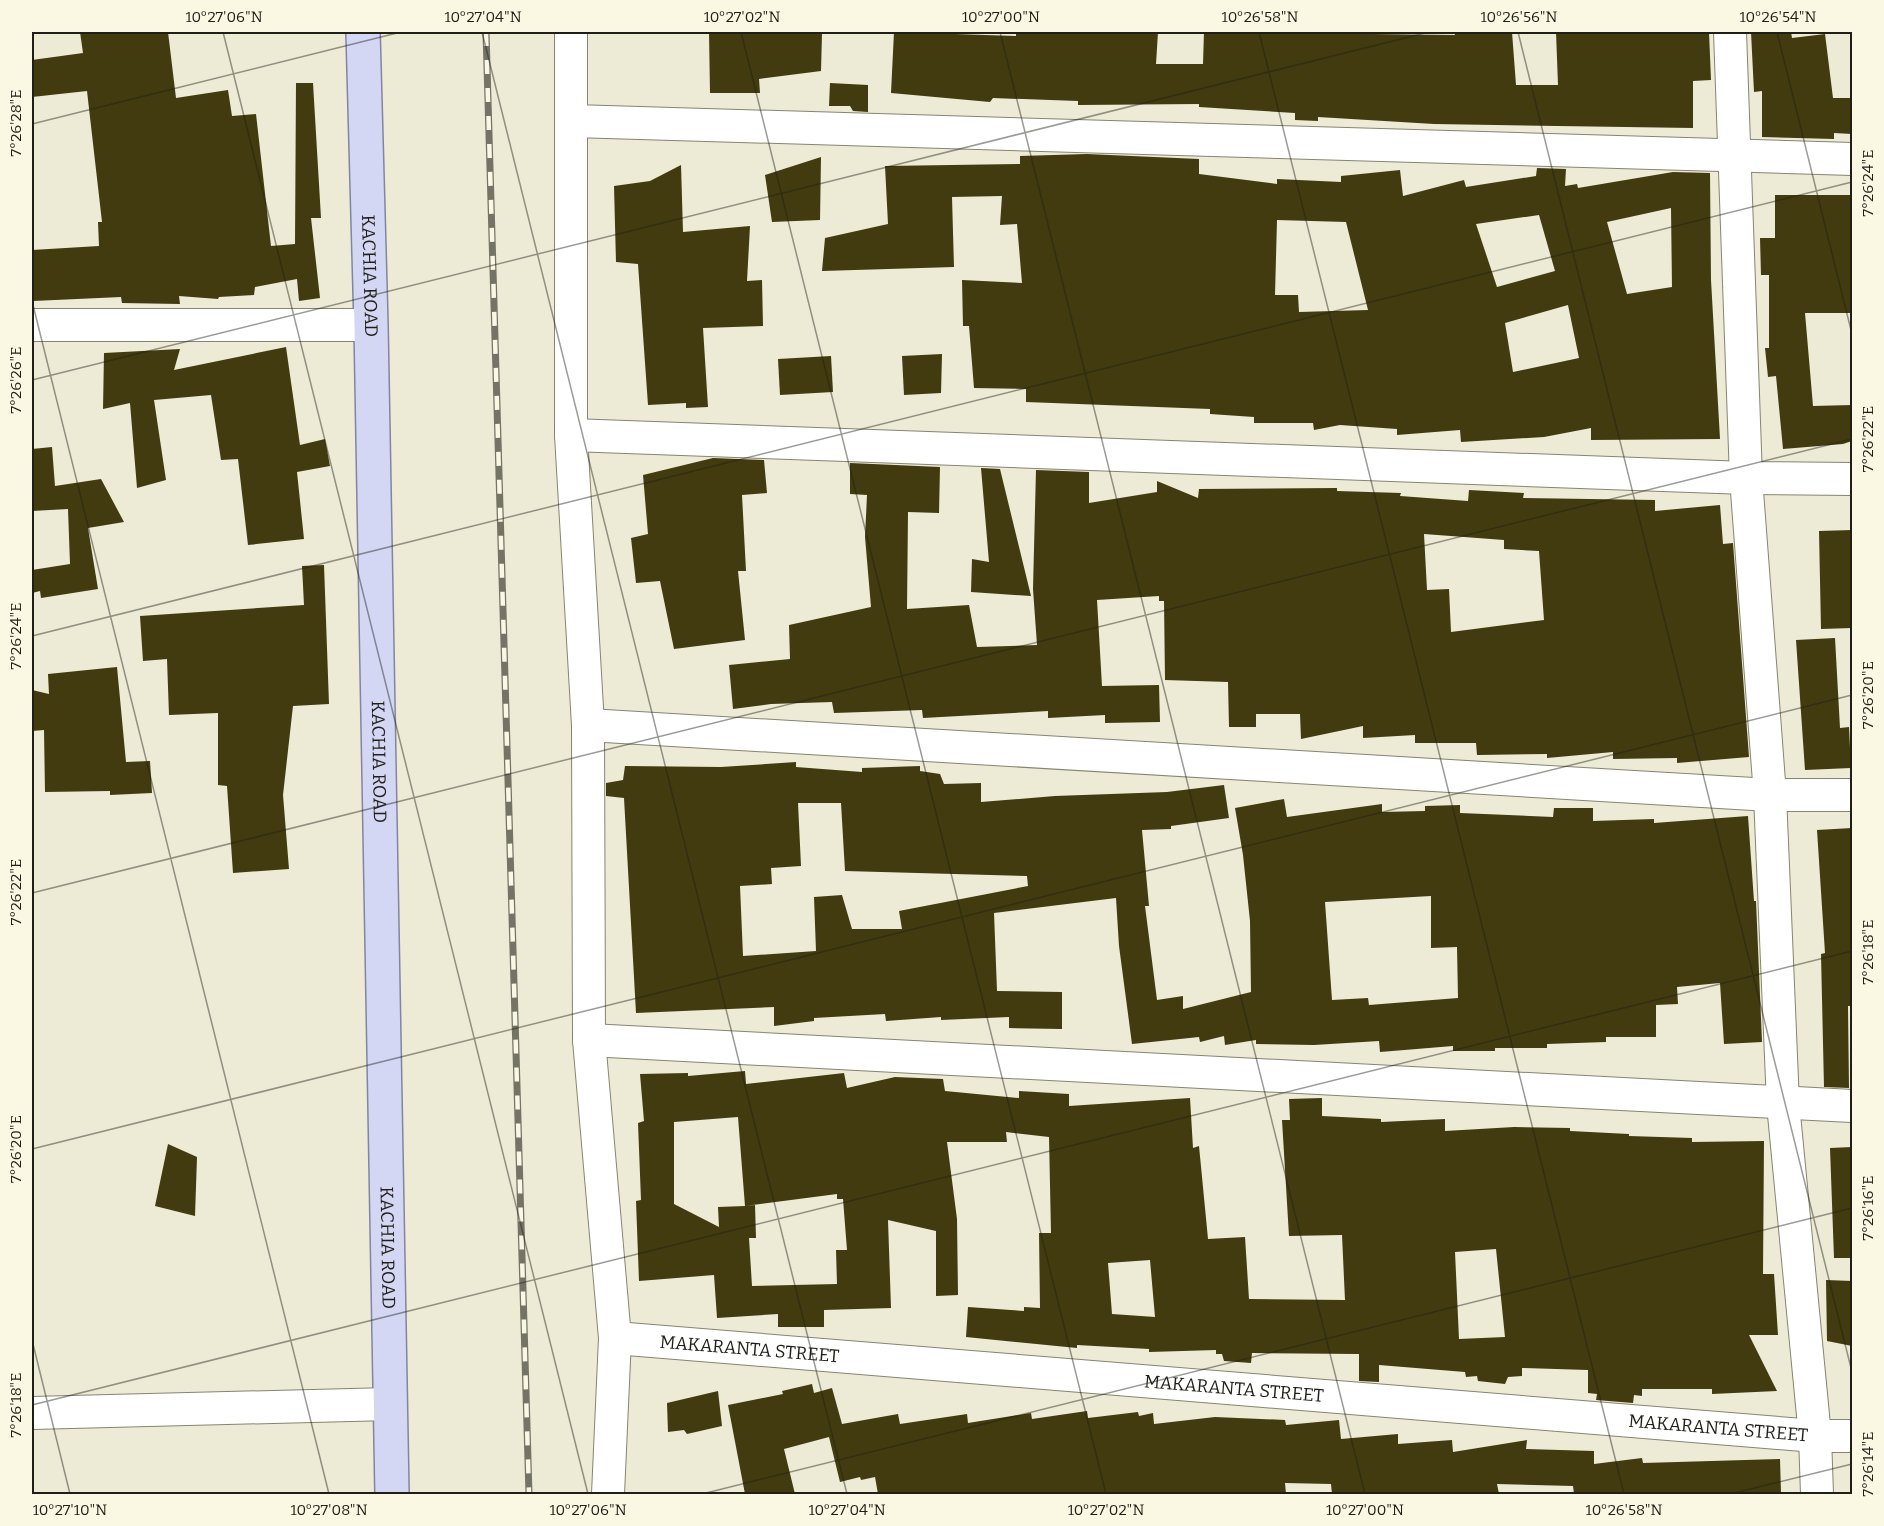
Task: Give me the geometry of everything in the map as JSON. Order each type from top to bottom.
[{"type":"main road","name":"KACHIA ROAD","points":[[363,32],[371,324],[392,1494]]},
{"type":"street","points":[[571,32],[573,121],[571,435],[588,725],[589,1040],[615,1338],[608,1494]]},
{"type":"street","points":[[1730,32],[1746,478],[1770,795],[1783,1104],[1815,1436],[1818,1494]]},
{"type":"street","points":[[573,121],[1733,158],[1852,159]]},
{"type":"street","points":[[32,325],[371,324]]},
{"type":"street","points":[[571,435],[1746,478],[1852,479]]},
{"type":"street","points":[[588,725],[1770,795],[1852,795]]},
{"type":"street","points":[[589,1040],[1852,1106]]},
{"type":"street","name":"MAKARANTA STREET","points":[[615,1338],[1815,1436],[1852,1436]]},
{"type":"street","points":[[32,1413],[390,1404]]},
{"type":"building","points":[[80,32],[168,32],[176,98],[228,90],[232,116],[256,114],[271,246],[295,244],[296,83],[313,83],[321,218],[311,218],[320,298],[299,301],[297,279],[255,287],[254,295],[219,297],[218,299],[179,296],[180,304],[122,303],[121,297],[33,301],[32,250],[99,246],[98,222],[102,222],[87,91],[32,97],[32,60],[83,53]]},
{"type":"building","points":[[709,32],[812,32],[822,34],[821,71],[759,79],[760,93],[710,93]]},
{"type":"building","points":[[894,32],[1016,36],[1016,32],[1158,32],[1156,64],[1203,64],[1204,32],[1455,35],[1454,32],[1512,32],[1516,85],[1558,85],[1556,32],[1709,32],[1711,80],[1693,81],[1693,128],[1434,124],[1318,117],[1318,121],[1295,120],[1295,113],[1199,107],[1199,104],[1078,105],[1078,101],[993,98],[990,102],[891,93]]},
{"type":"building","points":[[1751,32],[1791,32],[1792,38],[1825,34],[1833,98],[1852,98],[1852,134],[1834,133],[1834,139],[1762,137],[1762,91],[1754,92]]},
{"type":"building","points":[[830,83],[868,85],[868,112],[853,111],[850,106],[829,106]]},
{"type":"building","points":[[1087,154],[1199,159],[1199,174],[1277,184],[1277,179],[1341,182],[1341,176],[1400,170],[1403,196],[1464,180],[1466,187],[1536,176],[1537,168],[1566,169],[1565,186],[1577,184],[1578,188],[1673,172],[1710,173],[1711,280],[1720,439],[1591,440],[1591,428],[1544,437],[1461,442],[1460,430],[1397,435],[1397,429],[1340,425],[1314,430],[1313,423],[1254,423],[1254,417],[1210,414],[1210,409],[1026,402],[1026,389],[974,388],[969,326],[963,326],[962,280],[1022,283],[1017,224],[1000,225],[1002,196],[952,197],[954,267],[822,271],[825,238],[888,224],[885,166],[1020,164],[1020,156]],"holes":[[[1671,208],[1672,287],[1627,294],[1607,222]],[[1539,215],[1555,271],[1497,287],[1476,224]],[[1277,220],[1346,222],[1368,310],[1299,312],[1298,295],[1275,295]],[[1568,305],[1579,358],[1513,372],[1505,323]]]},
{"type":"building","points":[[821,157],[820,220],[772,222],[765,175]]},
{"type":"building","points":[[681,165],[683,232],[750,226],[747,281],[762,280],[763,326],[703,328],[708,407],[686,408],[686,403],[648,405],[638,264],[616,262],[614,186],[650,181]]},
{"type":"building","points":[[1775,195],[1852,195],[1852,313],[1805,313],[1813,406],[1852,405],[1852,441],[1843,444],[1783,449],[1776,376],[1768,377],[1765,348],[1769,348],[1769,275],[1761,275],[1760,238],[1775,238]]},
{"type":"building","points":[[286,347],[300,445],[325,439],[330,466],[297,472],[304,539],[248,545],[238,459],[221,460],[211,395],[154,400],[166,480],[137,488],[130,403],[103,409],[104,353],[180,349],[174,370]]},
{"type":"building","points":[[942,354],[941,393],[904,395],[902,356]]},
{"type":"building","points":[[831,356],[833,392],[780,395],[778,359]]},
{"type":"building","points":[[52,447],[55,486],[101,479],[124,522],[88,528],[98,589],[41,598],[40,591],[32,593],[32,570],[70,564],[68,509],[32,511],[32,449]]},
{"type":"building","points":[[713,458],[764,460],[767,493],[742,495],[746,571],[738,571],[745,640],[674,649],[660,581],[636,583],[631,538],[648,534],[643,475]]},
{"type":"building","points":[[850,463],[940,467],[939,513],[908,512],[907,609],[969,605],[977,647],[1037,645],[1033,589],[1036,470],[1089,472],[1089,503],[1157,492],[1157,481],[1198,498],[1199,489],[1337,488],[1337,491],[1401,493],[1400,496],[1468,501],[1469,490],[1524,493],[1523,498],[1655,500],[1655,511],[1720,505],[1723,544],[1733,543],[1749,757],[1677,763],[1677,758],[1613,759],[1613,752],[1547,758],[1547,754],[1477,755],[1476,743],[1415,743],[1415,735],[1363,738],[1363,726],[1301,739],[1300,714],[1256,714],[1256,727],[1229,727],[1228,682],[1165,680],[1164,601],[1159,601],[1159,596],[1097,600],[1102,686],[1159,685],[1160,722],[1105,723],[1105,715],[1048,718],[1048,711],[923,718],[922,710],[834,713],[832,702],[771,704],[733,709],[729,665],[790,659],[789,625],[871,607],[865,537],[867,495],[850,494]],"holes":[[[1424,534],[1504,540],[1504,549],[1539,551],[1544,620],[1451,632],[1449,589],[1427,590]]]},
{"type":"building","points":[[981,468],[1000,469],[1031,596],[971,592],[972,559],[989,562]]},
{"type":"building","points":[[1852,530],[1852,628],[1821,629],[1819,531]]},
{"type":"building","points":[[324,565],[329,704],[293,706],[283,795],[289,869],[233,873],[227,786],[218,785],[218,713],[169,715],[167,659],[143,661],[140,616],[304,605],[302,566]]},
{"type":"building","points":[[1835,638],[1840,728],[1849,727],[1851,768],[1805,770],[1796,640]]},
{"type":"building","points":[[117,667],[126,762],[150,761],[152,793],[110,795],[110,791],[45,792],[44,730],[32,731],[32,690],[49,694],[48,674]]},
{"type":"building","points":[[796,762],[796,767],[862,772],[862,768],[920,766],[920,771],[940,774],[944,784],[981,783],[981,802],[1055,796],[1167,792],[1224,785],[1229,818],[1171,826],[1171,829],[1142,830],[1149,906],[1145,906],[1157,1000],[1183,996],[1183,1009],[1251,992],[1250,921],[1235,808],[1284,799],[1287,817],[1382,804],[1382,812],[1425,811],[1425,806],[1460,805],[1460,813],[1553,817],[1554,808],[1593,808],[1593,821],[1654,819],[1654,823],[1748,816],[1754,901],[1756,901],[1762,1042],[1724,1044],[1720,983],[1677,987],[1678,1004],[1656,1005],[1656,1037],[1606,1037],[1606,1042],[1547,1044],[1547,1048],[1495,1048],[1495,1051],[1453,1051],[1453,1046],[1380,1052],[1379,1041],[1314,1045],[1256,1044],[1256,1040],[1225,1045],[1224,1036],[1200,1042],[1199,1037],[1132,1044],[1119,946],[1116,898],[994,913],[997,991],[1062,992],[1062,1029],[1009,1028],[1009,1017],[941,1020],[941,1017],[886,1021],[885,1014],[814,1018],[814,1021],[774,1026],[774,1007],[636,1013],[624,798],[606,796],[606,783],[623,780],[625,766],[721,767]],"holes":[[[798,803],[841,803],[845,871],[1027,876],[1028,886],[899,911],[902,929],[852,929],[842,895],[814,897],[816,951],[743,956],[740,886],[772,884],[771,868],[801,866]],[[1431,896],[1431,948],[1457,947],[1458,998],[1369,1005],[1368,998],[1332,1000],[1325,902]]]},
{"type":"building","points":[[1852,828],[1852,973],[1851,1006],[1848,1006],[1849,1088],[1824,1087],[1821,954],[1825,953],[1817,830]]},
{"type":"building","points":[[745,1071],[746,1084],[844,1073],[847,1088],[895,1077],[943,1079],[945,1091],[1019,1098],[1019,1091],[1069,1094],[1069,1106],[1190,1098],[1193,1148],[1199,1146],[1208,1239],[1245,1237],[1249,1299],[1345,1300],[1342,1235],[1289,1236],[1282,1120],[1290,1120],[1289,1099],[1322,1098],[1322,1116],[1381,1119],[1381,1122],[1445,1119],[1445,1131],[1514,1127],[1570,1128],[1570,1131],[1629,1134],[1629,1136],[1692,1138],[1692,1142],[1764,1141],[1763,1274],[1774,1274],[1778,1335],[1749,1335],[1777,1391],[1712,1394],[1712,1389],[1642,1389],[1642,1396],[1634,1395],[1633,1403],[1596,1400],[1597,1394],[1588,1393],[1588,1370],[1522,1368],[1522,1376],[1508,1377],[1505,1384],[1478,1381],[1477,1376],[1466,1377],[1465,1372],[1379,1365],[1379,1382],[1359,1381],[1359,1354],[1252,1353],[1251,1363],[1224,1361],[1222,1354],[1216,1354],[1216,1350],[1149,1352],[1149,1349],[1077,1345],[1077,1348],[966,1337],[968,1307],[1024,1311],[1024,1307],[1040,1308],[1039,1233],[1051,1233],[1049,1137],[1006,1132],[1007,1142],[947,1142],[957,1219],[958,1295],[936,1296],[936,1231],[888,1220],[891,1308],[824,1310],[824,1327],[778,1327],[778,1314],[717,1318],[714,1275],[639,1281],[636,1201],[641,1200],[638,1123],[644,1121],[640,1074],[688,1073],[688,1076]],"holes":[[[738,1117],[745,1206],[718,1207],[719,1227],[674,1204],[674,1122]],[[837,1194],[837,1199],[843,1199],[847,1250],[836,1250],[837,1284],[752,1286],[749,1238],[756,1238],[755,1205],[745,1206]],[[1496,1249],[1505,1337],[1459,1339],[1455,1252]],[[1150,1260],[1155,1317],[1112,1314],[1108,1263]]]},
{"type":"building","points":[[168,1144],[197,1157],[195,1216],[155,1206]]},
{"type":"building","points":[[1852,1147],[1852,1258],[1834,1258],[1830,1148]]},
{"type":"building","points":[[1826,1280],[1852,1281],[1852,1346],[1827,1341]]},
{"type":"building","points":[[812,1384],[814,1393],[832,1388],[842,1424],[898,1414],[900,1424],[967,1414],[968,1423],[1031,1413],[1032,1419],[1087,1411],[1088,1418],[1138,1412],[1139,1416],[1153,1413],[1154,1424],[1215,1417],[1285,1420],[1286,1425],[1339,1420],[1341,1439],[1398,1434],[1398,1444],[1452,1440],[1453,1452],[1527,1440],[1526,1449],[1594,1451],[1594,1464],[1642,1458],[1643,1463],[1780,1459],[1781,1493],[1574,1494],[1573,1486],[1497,1484],[1499,1494],[1332,1494],[1331,1484],[1285,1483],[1286,1494],[878,1494],[875,1477],[861,1480],[860,1477],[840,1482],[829,1437],[784,1449],[795,1494],[745,1494],[728,1405],[783,1394],[782,1391]]},
{"type":"building","points":[[718,1391],[722,1426],[687,1434],[684,1430],[668,1432],[667,1403]]},
{"type":"railway","points":[[486,32],[529,1494]]}]
